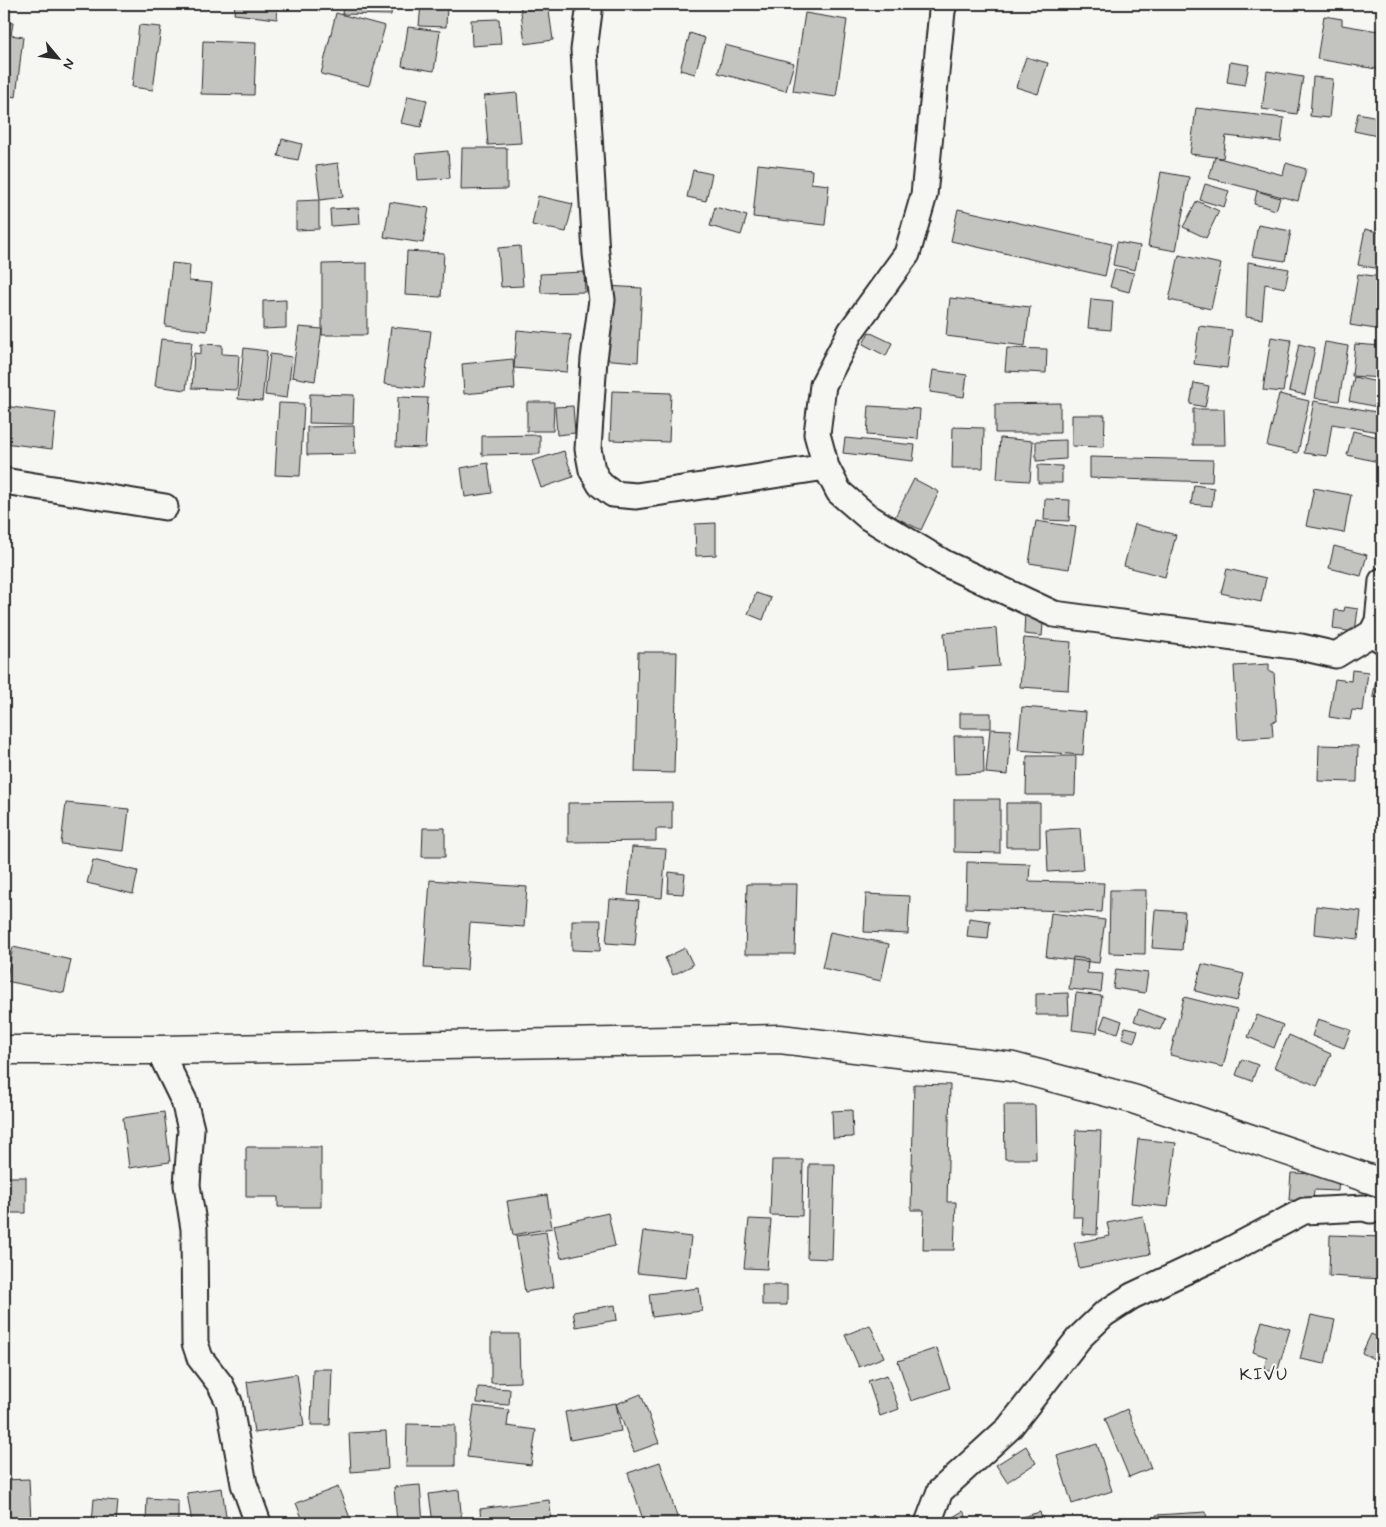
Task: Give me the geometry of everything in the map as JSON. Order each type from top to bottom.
[{"type":"street","points":[[590,4],[584,50],[596,254],[602,300],[594,359],[588,449],[592,470],[600,484],[613,494],[636,496],[826,467]]},
{"type":"street","points":[[944,4],[924,195],[907,254],[851,331],[823,385],[817,434],[826,467],[839,492],[868,517],[944,563],[1054,614],[1301,647],[1336,655],[1377,636],[1382,581]]},
{"type":"street","points":[[4,481],[165,507]]},
{"type":"street","points":[[4,1050],[159,1050],[780,1039],[1013,1067],[1133,1099],[1382,1183]]},
{"type":"street","points":[[159,1050],[184,1101],[191,1129],[188,1185],[194,1228],[195,1342],[200,1358],[220,1384],[229,1402],[244,1484],[258,1523]]},
{"type":"street","points":[[928,1523],[940,1491],[1009,1428],[1079,1338],[1104,1314],[1132,1296],[1226,1252],[1304,1211],[1382,1209]]},
{"type":"building","points":[[235,4],[278,4],[277,19],[234,14]]},
{"type":"building","points":[[343,4],[392,4],[391,15],[342,14]]},
{"type":"building","points":[[421,4],[447,4],[446,27],[419,26]]},
{"type":"building","points":[[520,4],[548,4],[553,40],[525,44]]},
{"type":"building","points":[[336,13],[385,26],[369,86],[321,74]]},
{"type":"building","points":[[805,13],[847,20],[836,97],[793,91]]},
{"type":"building","points":[[1324,16],[1342,19],[1342,25],[1378,31],[1379,27],[1382,27],[1382,70],[1317,59]]},
{"type":"building","points":[[499,19],[501,44],[472,46],[471,20]]},
{"type":"building","points":[[4,22],[13,23],[11,35],[23,37],[16,97],[4,95]]},
{"type":"building","points":[[139,25],[161,27],[153,90],[132,87]]},
{"type":"building","points":[[408,27],[440,31],[434,71],[402,66]]},
{"type":"building","points":[[690,33],[705,38],[695,74],[680,70]]},
{"type":"building","points":[[203,41],[256,43],[254,95],[201,94]]},
{"type":"building","points":[[725,45],[794,63],[786,91],[718,73]]},
{"type":"building","points":[[1026,57],[1048,63],[1038,94],[1016,87]]},
{"type":"building","points":[[1230,62],[1249,65],[1245,85],[1227,82]]},
{"type":"building","points":[[1267,71],[1303,77],[1297,114],[1262,109]]},
{"type":"building","points":[[1313,77],[1333,79],[1329,118],[1310,116]]},
{"type":"building","points":[[517,93],[521,143],[488,145],[484,96]]},
{"type":"building","points":[[408,96],[427,100],[421,127],[401,123]]},
{"type":"building","points":[[1196,108],[1284,118],[1281,142],[1226,136],[1223,158],[1190,154]]},
{"type":"building","points":[[1358,113],[1382,118],[1382,137],[1354,131]]},
{"type":"building","points":[[282,139],[302,144],[298,160],[278,156]]},
{"type":"building","points":[[462,148],[507,148],[507,189],[461,190]]},
{"type":"building","points":[[448,151],[450,178],[418,180],[416,154]]},
{"type":"building","points":[[1215,157],[1283,175],[1286,163],[1306,169],[1298,201],[1209,178]]},
{"type":"building","points":[[338,163],[343,197],[320,200],[316,166]]},
{"type":"building","points":[[758,164],[812,170],[811,183],[829,185],[825,225],[753,217]]},
{"type":"building","points":[[693,170],[712,174],[706,201],[687,197]]},
{"type":"building","points":[[1161,172],[1189,177],[1176,251],[1148,246]]},
{"type":"building","points":[[1205,184],[1229,191],[1224,207],[1200,200]]},
{"type":"building","points":[[1257,191],[1280,198],[1276,210],[1254,204]]},
{"type":"building","points":[[538,196],[573,204],[566,232],[532,225]]},
{"type":"building","points":[[319,200],[319,229],[296,230],[296,201]]},
{"type":"building","points":[[1197,201],[1219,211],[1206,238],[1183,227]]},
{"type":"building","points":[[390,202],[429,208],[423,243],[384,237]]},
{"type":"building","points":[[715,207],[747,216],[741,235],[710,226]]},
{"type":"building","points":[[359,208],[360,224],[331,226],[330,209]]},
{"type":"building","points":[[958,209],[1112,244],[1105,276],[951,241]]},
{"type":"building","points":[[1258,225],[1291,231],[1285,261],[1252,256]]},
{"type":"building","points":[[1365,229],[1382,233],[1380,269],[1358,265]]},
{"type":"building","points":[[1117,242],[1140,246],[1135,270],[1113,265]]},
{"type":"building","points":[[520,246],[523,286],[501,287],[498,248]]},
{"type":"building","points":[[407,251],[444,253],[441,297],[405,295]]},
{"type":"building","points":[[1179,255],[1221,264],[1211,309],[1169,300]]},
{"type":"building","points":[[1248,262],[1289,269],[1285,288],[1265,284],[1262,319],[1246,317]]},
{"type":"building","points":[[172,263],[190,265],[189,281],[212,283],[207,331],[165,326]]},
{"type":"building","points":[[367,263],[367,335],[322,335],[322,264]]},
{"type":"building","points":[[1115,269],[1134,273],[1129,292],[1110,287]]},
{"type":"building","points":[[584,272],[585,292],[541,293],[540,274]]},
{"type":"building","points":[[1358,274],[1382,277],[1382,330],[1350,325]]},
{"type":"building","points":[[605,286],[642,288],[638,362],[600,359]]},
{"type":"building","points":[[950,298],[1030,307],[1025,346],[946,336]]},
{"type":"building","points":[[1091,299],[1113,301],[1111,330],[1088,328]]},
{"type":"building","points":[[286,300],[286,328],[263,329],[263,301]]},
{"type":"building","points":[[1199,326],[1232,330],[1227,368],[1194,364]]},
{"type":"building","points":[[299,327],[322,329],[315,381],[292,377]]},
{"type":"building","points":[[391,327],[431,331],[424,388],[384,384]]},
{"type":"building","points":[[517,330],[571,335],[567,372],[514,368]]},
{"type":"building","points":[[869,332],[892,343],[886,356],[863,344]]},
{"type":"building","points":[[1271,337],[1291,340],[1283,392],[1263,390]]},
{"type":"building","points":[[161,339],[192,342],[186,390],[155,386]]},
{"type":"building","points":[[1325,342],[1348,346],[1339,401],[1315,398]]},
{"type":"building","points":[[201,344],[222,345],[222,354],[239,355],[237,390],[192,388],[194,353],[201,354]]},
{"type":"building","points":[[1299,344],[1315,348],[1305,395],[1289,391]]},
{"type":"building","points":[[1355,344],[1382,346],[1382,378],[1352,376]]},
{"type":"building","points":[[244,348],[267,351],[262,401],[238,399]]},
{"type":"building","points":[[1007,348],[1047,349],[1046,373],[1005,371]]},
{"type":"building","points":[[270,354],[292,357],[287,398],[265,395]]},
{"type":"building","points":[[513,359],[515,389],[464,394],[462,364]]},
{"type":"building","points":[[933,370],[967,375],[964,397],[930,392]]},
{"type":"building","points":[[1354,377],[1382,383],[1382,408],[1349,401]]},
{"type":"building","points":[[1194,383],[1209,386],[1205,407],[1190,404]]},
{"type":"building","points":[[612,391],[671,393],[669,442],[610,440]]},
{"type":"building","points":[[310,394],[354,395],[353,424],[309,423]]},
{"type":"building","points":[[1279,394],[1309,401],[1298,453],[1267,446]]},
{"type":"building","points":[[398,397],[428,398],[425,448],[396,447]]},
{"type":"building","points":[[1314,401],[1382,413],[1379,432],[1332,424],[1327,456],[1304,453]]},
{"type":"building","points":[[527,402],[554,402],[553,431],[527,431]]},
{"type":"building","points":[[279,403],[304,404],[300,476],[275,475]]},
{"type":"building","points":[[1060,403],[1060,433],[995,433],[995,404]]},
{"type":"building","points":[[4,406],[56,413],[52,449],[4,443]]},
{"type":"building","points":[[573,406],[575,433],[557,435],[555,407]]},
{"type":"building","points":[[869,406],[920,409],[918,439],[867,435]]},
{"type":"building","points":[[1193,409],[1224,409],[1225,445],[1193,445]]},
{"type":"building","points":[[1072,415],[1105,415],[1104,447],[1072,446]]},
{"type":"building","points":[[354,426],[355,454],[307,455],[307,427]]},
{"type":"building","points":[[953,427],[984,428],[983,468],[952,468]]},
{"type":"building","points":[[1353,431],[1382,438],[1379,462],[1347,455]]},
{"type":"building","points":[[540,435],[540,454],[482,455],[482,436]]},
{"type":"building","points":[[845,438],[915,445],[913,461],[843,453]]},
{"type":"building","points":[[1000,438],[1033,441],[1030,481],[997,479]]},
{"type":"building","points":[[1066,440],[1066,459],[1036,461],[1036,441]]},
{"type":"building","points":[[564,451],[573,477],[541,488],[532,461]]},
{"type":"building","points":[[1090,457],[1213,460],[1212,482],[1090,478]]},
{"type":"building","points":[[488,463],[492,493],[465,497],[461,468]]},
{"type":"building","points":[[1038,465],[1062,466],[1062,483],[1038,483]]},
{"type":"building","points":[[914,479],[939,492],[921,530],[895,517]]},
{"type":"building","points":[[1194,485],[1214,488],[1212,506],[1191,504]]},
{"type":"building","points":[[1314,488],[1351,495],[1344,533],[1306,526]]},
{"type":"building","points":[[1045,499],[1070,500],[1069,521],[1044,520]]},
{"type":"building","points":[[1036,521],[1076,527],[1069,569],[1029,563]]},
{"type":"building","points":[[716,523],[716,555],[696,556],[695,524]]},
{"type":"building","points":[[1135,524],[1176,535],[1165,577],[1124,566]]},
{"type":"building","points":[[1334,546],[1367,555],[1361,576],[1329,568]]},
{"type":"building","points":[[1227,569],[1266,578],[1261,602],[1221,593]]},
{"type":"building","points":[[756,593],[771,598],[763,620],[748,614]]},
{"type":"building","points":[[1345,607],[1358,609],[1355,632],[1333,629],[1335,610],[1344,611]]},
{"type":"building","points":[[1025,611],[1044,612],[1042,636],[1024,634]]},
{"type":"building","points":[[996,628],[999,666],[947,670],[944,633]]},
{"type":"building","points":[[1024,638],[1071,642],[1068,690],[1020,687]]},
{"type":"building","points":[[638,652],[677,652],[674,773],[635,772]]},
{"type":"building","points":[[1269,664],[1269,672],[1274,672],[1277,721],[1272,722],[1273,737],[1238,739],[1234,666]]},
{"type":"building","points":[[1352,670],[1368,672],[1363,711],[1352,710],[1350,720],[1329,717],[1335,679],[1351,681]]},
{"type":"building","points":[[1377,673],[1382,674],[1382,698],[1373,697]]},
{"type":"building","points":[[1022,707],[1086,712],[1083,755],[1018,750]]},
{"type":"building","points":[[960,713],[991,713],[991,728],[960,728]]},
{"type":"building","points":[[990,729],[1011,730],[1008,775],[986,773]]},
{"type":"building","points":[[954,736],[983,736],[984,773],[955,774]]},
{"type":"building","points":[[1319,745],[1358,746],[1357,782],[1318,781]]},
{"type":"building","points":[[1027,756],[1076,756],[1075,795],[1026,795]]},
{"type":"building","points":[[954,799],[1000,799],[1000,853],[954,852]]},
{"type":"building","points":[[672,802],[672,829],[656,829],[656,841],[568,842],[568,803]]},
{"type":"building","points":[[66,803],[129,809],[124,851],[61,844]]},
{"type":"building","points":[[1006,803],[1040,803],[1040,847],[1006,847]]},
{"type":"building","points":[[423,828],[445,828],[445,857],[422,857]]},
{"type":"building","points":[[1080,828],[1083,870],[1048,872],[1046,830]]},
{"type":"building","points":[[632,847],[666,849],[662,898],[628,895]]},
{"type":"building","points":[[93,860],[138,871],[133,894],[87,883]]},
{"type":"building","points":[[967,862],[1030,864],[1029,881],[1104,883],[1102,912],[966,908]]},
{"type":"building","points":[[669,872],[685,874],[683,894],[668,893]]},
{"type":"building","points":[[430,880],[527,887],[524,927],[470,923],[467,970],[424,968]]},
{"type":"building","points":[[747,884],[797,884],[795,954],[745,954]]},
{"type":"building","points":[[1110,890],[1146,890],[1145,954],[1109,953]]},
{"type":"building","points":[[866,894],[910,896],[908,934],[864,932]]},
{"type":"building","points":[[610,899],[639,901],[635,945],[606,943]]},
{"type":"building","points":[[1316,906],[1361,911],[1358,939],[1314,934]]},
{"type":"building","points":[[1155,910],[1185,912],[1182,950],[1152,948]]},
{"type":"building","points":[[1051,913],[1105,920],[1099,963],[1046,957]]},
{"type":"building","points":[[969,918],[990,921],[988,939],[967,937]]},
{"type":"building","points":[[572,920],[601,920],[600,951],[572,950]]},
{"type":"building","points":[[830,932],[889,944],[881,981],[822,968]]},
{"type":"building","points":[[13,947],[71,960],[64,993],[6,981]]},
{"type":"building","points":[[685,948],[693,965],[673,975],[665,958]]},
{"type":"building","points":[[1073,957],[1088,959],[1087,973],[1103,974],[1101,992],[1069,989]]},
{"type":"building","points":[[1202,964],[1244,974],[1237,1001],[1195,991]]},
{"type":"building","points":[[1116,969],[1148,973],[1145,993],[1113,988]]},
{"type":"building","points":[[1068,993],[1069,1015],[1036,1015],[1036,994]]},
{"type":"building","points":[[1076,993],[1102,996],[1097,1033],[1072,1030]]},
{"type":"building","points":[[1184,997],[1237,1010],[1223,1067],[1170,1055]]},
{"type":"building","points":[[1139,1009],[1165,1019],[1160,1030],[1134,1021]]},
{"type":"building","points":[[1105,1015],[1122,1021],[1118,1033],[1100,1028]]},
{"type":"building","points":[[1257,1015],[1283,1025],[1274,1048],[1248,1037]]},
{"type":"building","points":[[1318,1019],[1351,1030],[1344,1048],[1312,1036]]},
{"type":"building","points":[[1125,1027],[1138,1030],[1134,1042],[1122,1038]]},
{"type":"building","points":[[1289,1035],[1331,1054],[1317,1086],[1274,1067]]},
{"type":"building","points":[[1242,1059],[1258,1065],[1252,1081],[1236,1075]]},
{"type":"building","points":[[914,1084],[950,1085],[947,1202],[956,1202],[954,1250],[923,1250],[924,1210],[911,1210]]},
{"type":"building","points":[[1004,1105],[1035,1105],[1036,1159],[1005,1159]]},
{"type":"building","points":[[852,1110],[853,1137],[833,1138],[832,1111]]},
{"type":"building","points":[[164,1112],[170,1162],[129,1168],[123,1118]]},
{"type":"building","points":[[1076,1130],[1101,1131],[1097,1235],[1082,1234],[1083,1217],[1073,1217]]},
{"type":"building","points":[[1138,1139],[1176,1143],[1168,1207],[1131,1203]]},
{"type":"building","points":[[246,1147],[321,1147],[321,1207],[278,1207],[278,1197],[246,1197]]},
{"type":"building","points":[[772,1160],[803,1160],[802,1216],[770,1215]]},
{"type":"building","points":[[809,1164],[835,1164],[832,1259],[807,1258]]},
{"type":"building","points":[[1291,1173],[1339,1175],[1338,1191],[1314,1190],[1313,1202],[1289,1200]]},
{"type":"building","points":[[4,1177],[26,1177],[26,1213],[4,1213]]},
{"type":"building","points":[[547,1195],[552,1228],[513,1235],[507,1201]]},
{"type":"building","points":[[608,1213],[615,1246],[561,1258],[554,1225]]},
{"type":"building","points":[[1143,1216],[1150,1254],[1079,1268],[1074,1243],[1110,1236],[1107,1223]]},
{"type":"building","points":[[749,1219],[771,1220],[767,1269],[744,1268]]},
{"type":"building","points":[[643,1231],[691,1237],[686,1278],[637,1273]]},
{"type":"building","points":[[546,1232],[554,1287],[525,1292],[516,1236]]},
{"type":"building","points":[[1330,1235],[1382,1237],[1382,1279],[1329,1276]]},
{"type":"building","points":[[762,1285],[787,1285],[787,1305],[762,1305]]},
{"type":"building","points":[[699,1288],[702,1311],[652,1317],[649,1294]]},
{"type":"building","points":[[615,1305],[617,1320],[576,1327],[573,1312]]},
{"type":"building","points":[[1311,1315],[1335,1320],[1325,1364],[1300,1359]]},
{"type":"building","points":[[1262,1321],[1290,1329],[1277,1373],[1264,1369],[1267,1357],[1253,1352]]},
{"type":"building","points":[[870,1325],[884,1357],[859,1367],[845,1335]]},
{"type":"building","points":[[491,1334],[519,1334],[520,1382],[491,1383]]},
{"type":"building","points":[[1371,1334],[1382,1339],[1382,1363],[1362,1353]]},
{"type":"building","points":[[937,1348],[950,1388],[911,1401],[898,1361]]},
{"type":"building","points":[[313,1369],[332,1369],[330,1425],[311,1425]]},
{"type":"building","points":[[297,1374],[304,1426],[254,1433],[247,1382]]},
{"type":"building","points":[[887,1375],[899,1409],[880,1416],[868,1381]]},
{"type":"building","points":[[478,1387],[510,1389],[509,1405],[477,1403]]},
{"type":"building","points":[[641,1394],[659,1443],[634,1452],[616,1404]]},
{"type":"building","points":[[616,1403],[621,1431],[570,1440],[565,1412]]},
{"type":"building","points":[[474,1406],[509,1410],[507,1426],[536,1430],[531,1465],[467,1457]]},
{"type":"building","points":[[1127,1409],[1151,1468],[1129,1477],[1105,1419]]},
{"type":"building","points":[[407,1424],[455,1425],[455,1466],[406,1466]]},
{"type":"building","points":[[386,1431],[388,1469],[351,1472],[349,1433]]},
{"type":"building","points":[[1097,1444],[1112,1491],[1072,1504],[1057,1456]]},
{"type":"building","points":[[1026,1446],[1036,1463],[1007,1482],[996,1465]]},
{"type":"building","points":[[660,1462],[679,1523],[644,1523],[628,1473]]},
{"type":"building","points":[[29,1479],[31,1523],[4,1523],[4,1480]]},
{"type":"building","points":[[420,1485],[423,1523],[397,1523],[394,1487]]},
{"type":"building","points":[[338,1487],[352,1523],[304,1523],[296,1503]]},
{"type":"building","points":[[222,1488],[227,1523],[192,1523],[187,1493]]},
{"type":"building","points":[[459,1490],[462,1523],[433,1523],[429,1494]]},
{"type":"building","points":[[147,1498],[178,1500],[178,1523],[146,1523]]},
{"type":"building","points":[[94,1499],[118,1501],[116,1523],[92,1523]]},
{"type":"building","points":[[549,1500],[552,1523],[481,1523],[480,1509]]},
{"type":"building","points":[[963,1511],[970,1523],[948,1523],[946,1521]]},
{"type":"building","points":[[1040,1512],[1043,1523],[1009,1523],[1008,1521]]},
{"type":"building","points":[[1206,1512],[1207,1523],[1157,1523],[1156,1515]]},
{"type":"building","points":[[873,1515],[881,1523],[865,1523]]},
{"type":"district","name":"KIVU","points":[[1264,1375]]}]
